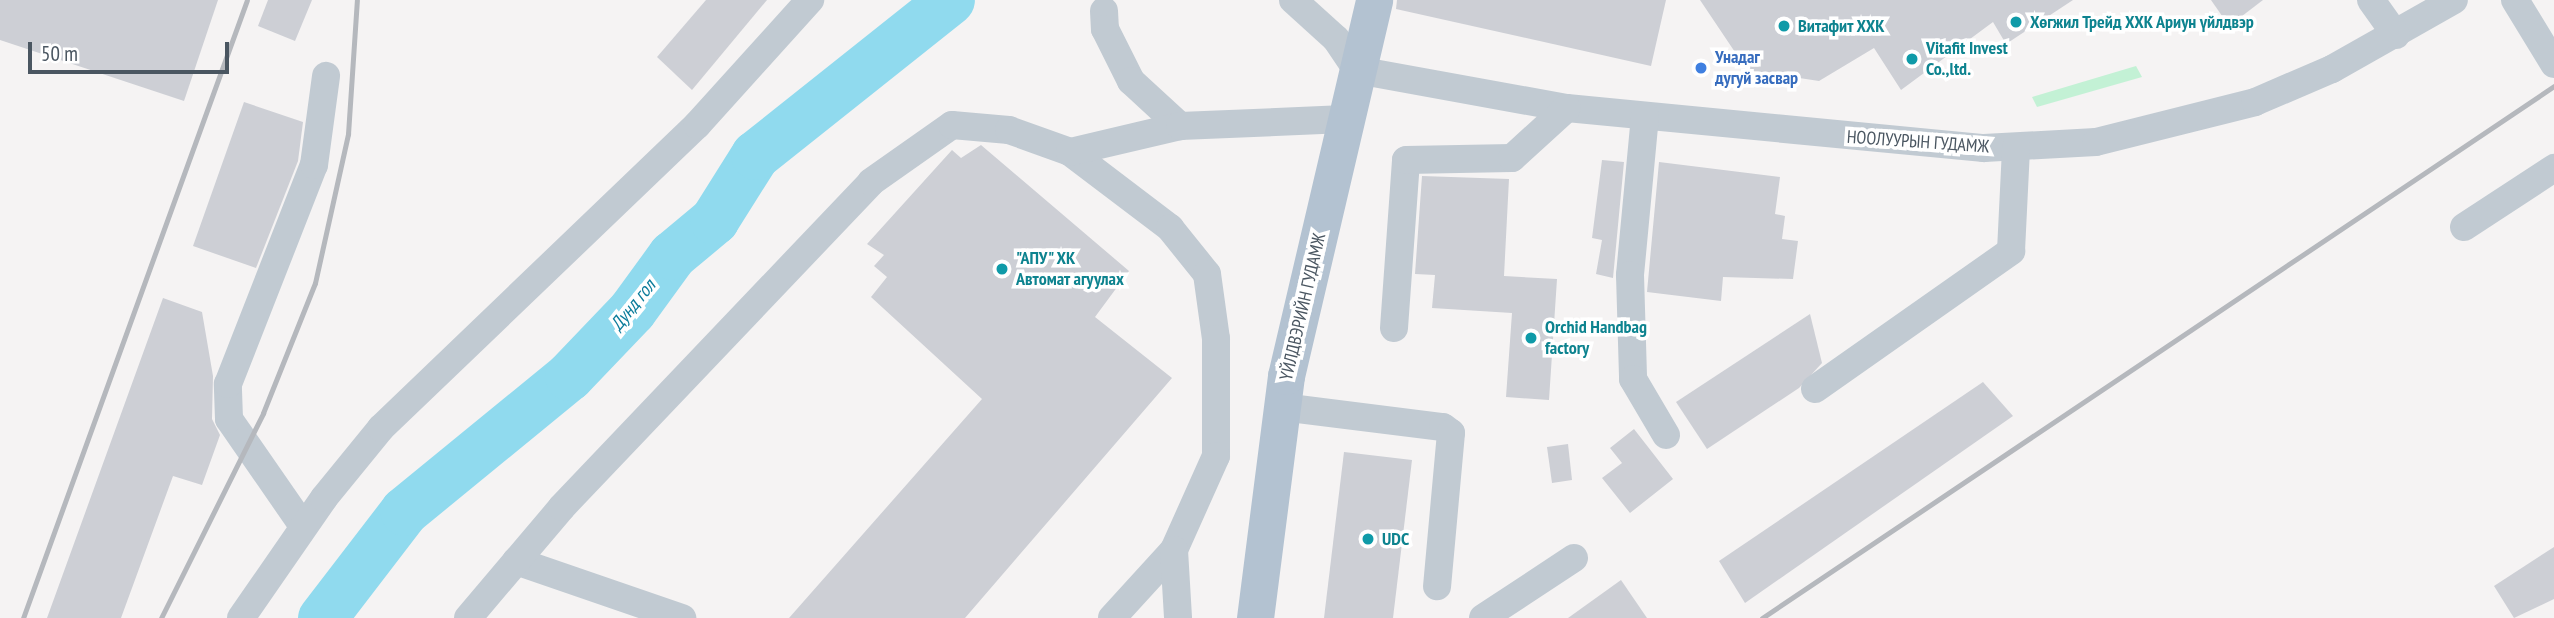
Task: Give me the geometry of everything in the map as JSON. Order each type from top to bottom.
[{"type":"main road","name":"YЙЛДВЭРИЙН ГУДАМЖ","points":[[1255,618],[1282,407],[1374,0]]},
{"type":"street","points":[[242,618],[303,526],[381,428],[697,125],[810,0]]},
{"type":"street","points":[[1293,0],[1330,33],[1357,70]]},
{"type":"street","points":[[2371,0],[2396,35]]},
{"type":"street","name":"НООЛУУРЫН ГУДАМЖ","points":[[1357,70],[1567,108],[1873,142],[2016,147],[2096,142],[2178,126],[2255,102],[2396,35],[2454,0]]},
{"type":"street","points":[[2515,0],[2554,64]]},
{"type":"street","points":[[1104,11],[1105,29],[1131,81],[1180,126]]},
{"type":"street","points":[[303,526],[229,419],[228,384],[314,165],[326,76]]},
{"type":"street","points":[[1394,328],[1406,160],[1512,158],[1567,108]]},
{"type":"street","points":[[1645,116],[1630,275],[1633,379],[1666,435]]},
{"type":"street","points":[[1070,152],[1180,126],[1345,119]]},
{"type":"street","points":[[468,618],[516,561],[871,183],[952,125],[1009,130],[1070,152],[1170,228],[1207,274],[1216,339],[1216,456],[1174,550],[1112,618]]},
{"type":"street","points":[[1815,389],[2011,251],[2016,147]]},
{"type":"street","points":[[2464,227],[2554,168]]},
{"type":"street","points":[[1282,407],[1443,427],[1451,433],[1437,586]]},
{"type":"street","points":[[1174,550],[1178,618]]},
{"type":"street","points":[[1483,618],[1574,558]]},
{"type":"street","points":[[516,561],[682,618]]},
{"type":"green space","points":[[2136,66],[2142,77],[2037,107],[2032,97]]},
{"type":"building","points":[[0,0],[218,0],[184,101],[0,40]]},
{"type":"building","points":[[268,0],[312,0],[295,41],[258,26]]},
{"type":"building","points":[[706,0],[767,0],[692,90],[657,57]]},
{"type":"building","points":[[1397,0],[1666,0],[1651,66],[1396,9]]},
{"type":"building","points":[[1700,0],[2073,0],[2006,44],[1993,22],[1901,90],[1874,48],[1819,81],[1747,70]]},
{"type":"building","points":[[2211,0],[2263,0],[2229,26]]},
{"type":"building","points":[[244,102],[303,122],[298,161],[256,268],[193,246]]},
{"type":"building","points":[[981,145],[1129,271],[1095,317],[1172,378],[965,618],[789,618],[982,399],[871,297],[887,277],[874,266],[884,255],[867,244],[952,150],[961,158]]},
{"type":"building","points":[[1602,160],[1624,162],[1613,278],[1596,274],[1602,240],[1592,238]]},
{"type":"building","points":[[1659,162],[1780,177],[1775,214],[1785,216],[1782,239],[1798,241],[1793,279],[1723,277],[1721,301],[1647,292]]},
{"type":"building","points":[[1422,176],[1509,179],[1504,276],[1557,279],[1549,400],[1506,397],[1512,313],[1432,308],[1435,275],[1415,274]]},
{"type":"building","points":[[163,298],[202,312],[213,376],[212,419],[220,435],[202,485],[173,476],[121,618],[47,618]]},
{"type":"building","points":[[1810,314],[1822,363],[1799,388],[1707,449],[1676,402]]},
{"type":"building","points":[[1983,382],[2013,416],[1745,603],[1719,561]]},
{"type":"building","points":[[1634,429],[1673,479],[1630,513],[1602,478],[1622,463],[1610,448]]},
{"type":"building","points":[[1568,444],[1572,480],[1552,483],[1547,447]]},
{"type":"building","name":"UDC","points":[[1344,452],[1412,460],[1393,618],[1324,618]]},
{"type":"building","points":[[2554,547],[2554,599],[2514,618],[2494,586]]},
{"type":"building","points":[[1621,580],[1647,618],[1568,618]]},
{"type":"waterway","name":"Дунд гол","points":[[322,618],[404,511],[569,376],[632,310],[672,255],[714,220],[755,155],[950,0]]},
{"type":"railway","points":[[23,618],[247,0]]},
{"type":"railway","points":[[161,618],[263,413],[315,283],[348,134],[357,0]]},
{"type":"railway","points":[[1762,618],[2554,86]]},
{"type":"place","name":"Хөгжил Трейд ХХК Ариун үйлдвэр","points":[[2016,22]]},
{"type":"place","name":"Витафит ХХК","points":[[1784,26]]},
{"type":"place","name":"Vitafit Invest Co.,ltd.","points":[[1912,59]]},
{"type":"place","name":"Унадаг дугуй засвар","points":[[1701,68]]},
{"type":"place","name":"\"АПУ\" ХК Автомат агуулах","points":[[1002,269]]},
{"type":"place","name":"Orchid Handbag factory","points":[[1531,338]]},
{"type":"place","name":"UDC","points":[[1368,539]]}]
